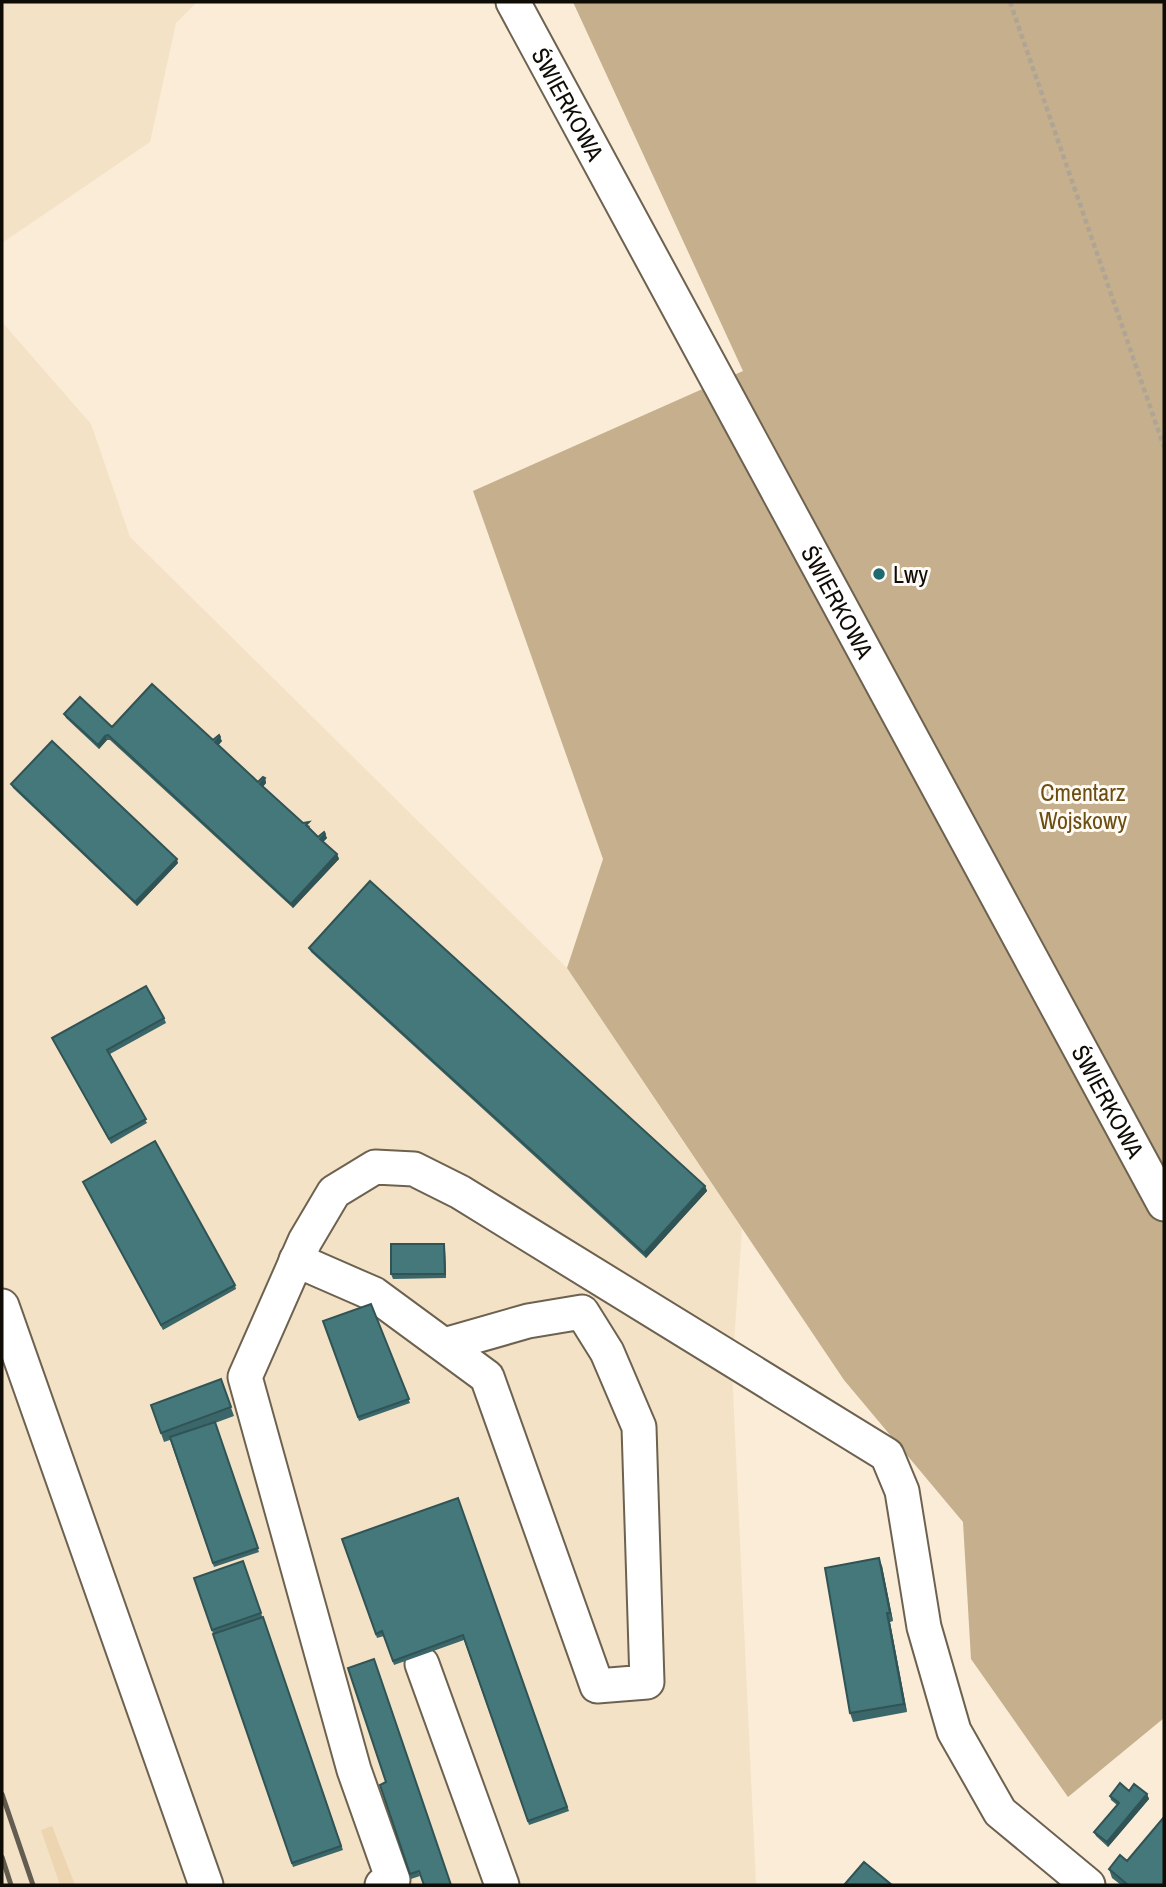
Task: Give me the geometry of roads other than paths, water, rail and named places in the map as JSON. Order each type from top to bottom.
[{"type":"street","name":"ŚWIERKOWA","points":[[513,2],[1164,1204]]},
{"type":"street","points":[[382,1885],[393,1880],[354,1770],[245,1377],[305,1241],[334,1192],[375,1167],[414,1168],[460,1192],[887,1455],[902,1491],[924,1627],[954,1731],[1000,1812],[1088,1885]]},
{"type":"street","points":[[296,1260],[374,1294],[444,1346],[487,1377],[597,1686],[647,1682],[639,1427],[607,1352],[582,1312],[528,1321],[444,1346]]},
{"type":"street","points":[[2,1306],[206,1885]]},
{"type":"street","points":[[422,1664],[502,1885]]},
{"type":"railway","points":[[2,1794],[33,1885]]},
{"type":"railway","points":[[2,1857],[11,1885]]},
{"type":"place","name":"Lwy","points":[[879,574]]},
{"type":"park label","name":"Cmentarz Wojskowy","points":[[1083,806]]}]
